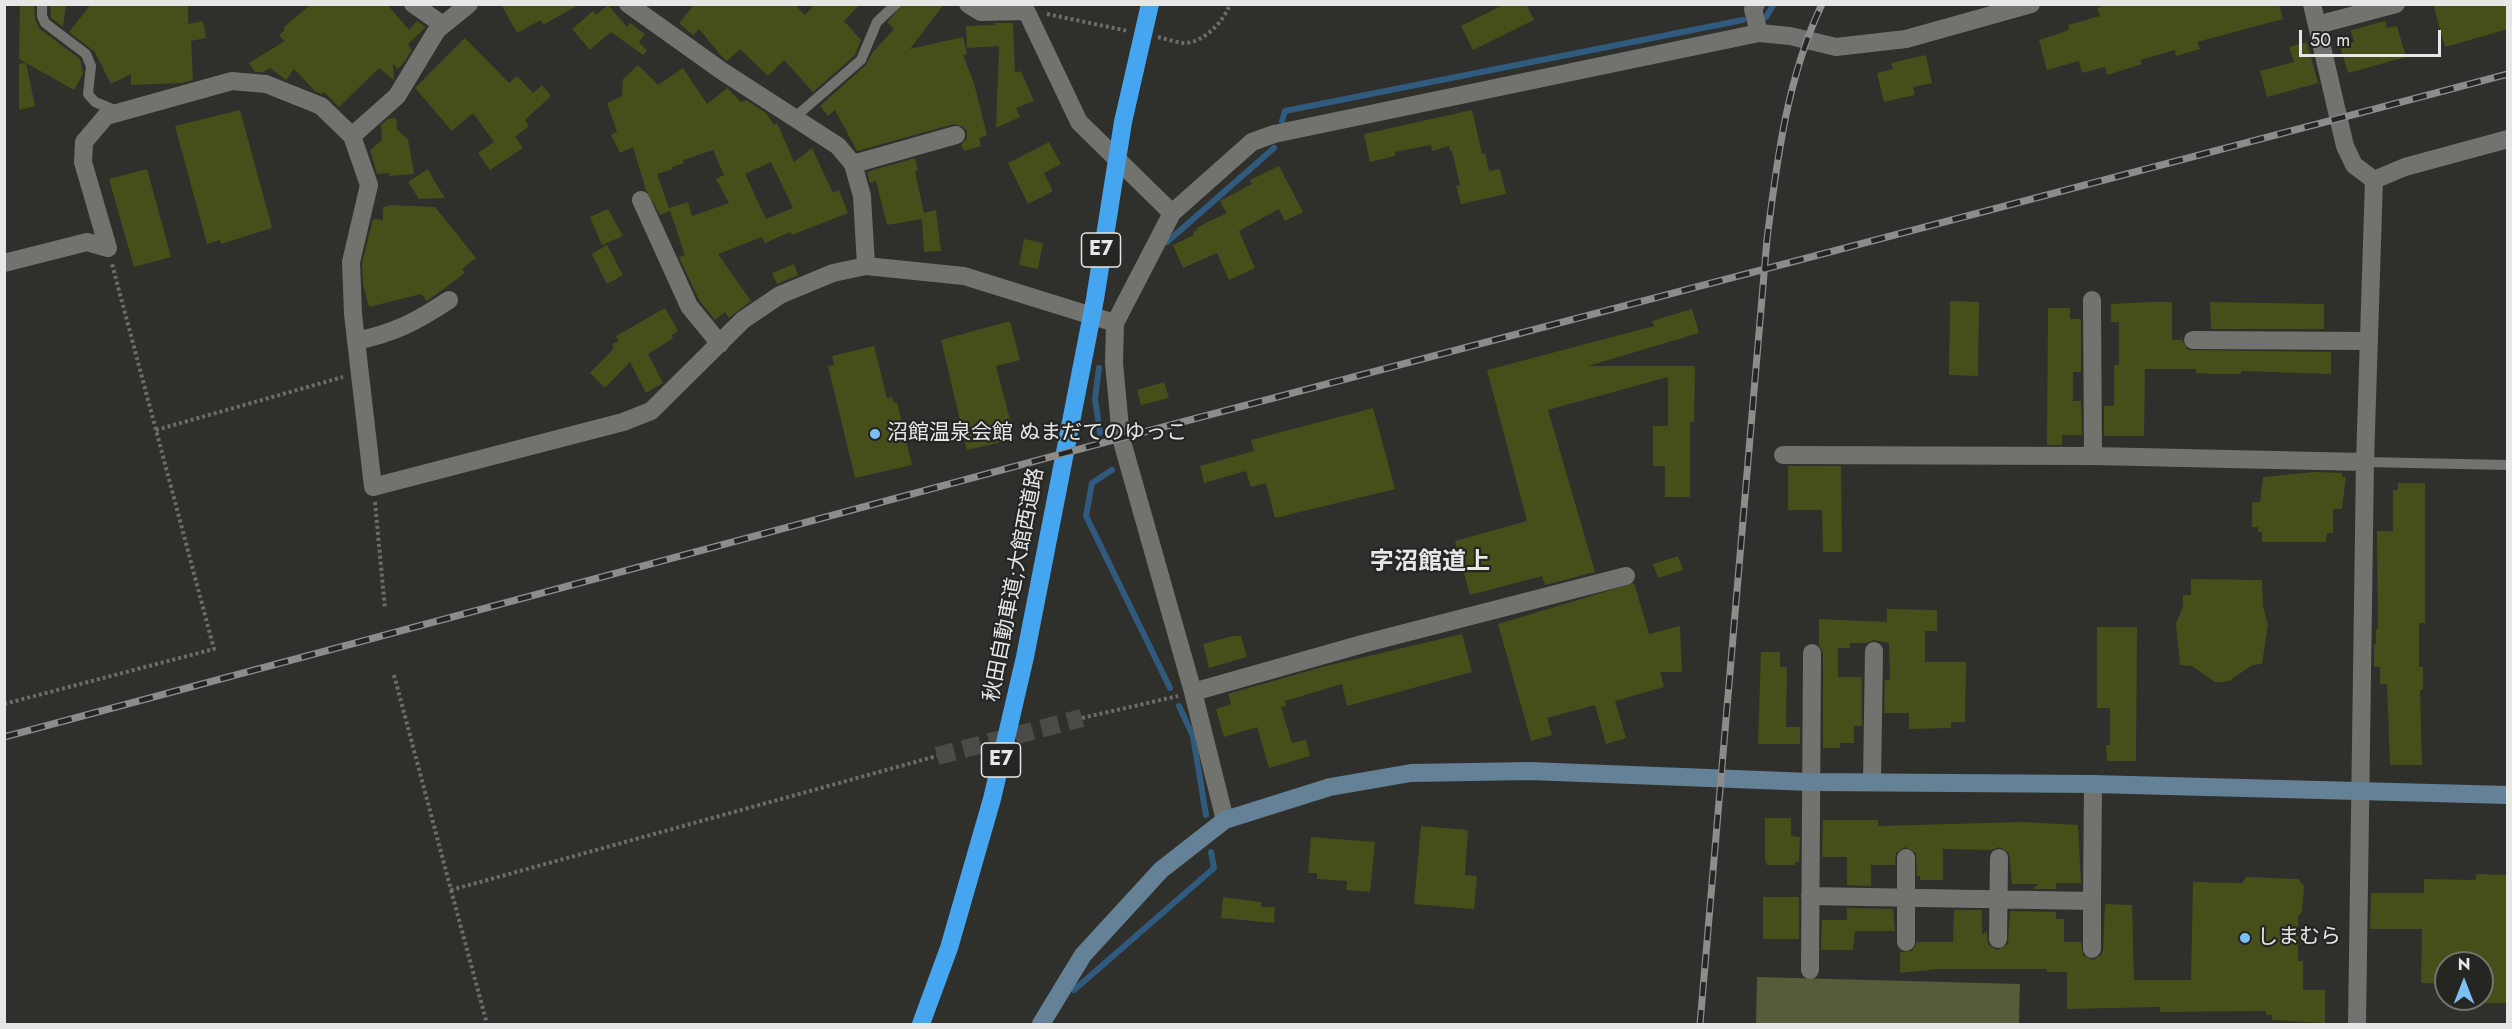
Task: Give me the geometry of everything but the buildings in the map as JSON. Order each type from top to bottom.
[{"type":"highway","name":"秋田自動車道;大館西道路","points":[[921,1024],[948,948],[993,799],[1025,657],[1095,299],[1123,122],[1149,9]]},
{"type":"street","points":[[413,4],[443,26]]},
{"type":"street","points":[[352,136],[397,96],[437,30],[469,4]]},
{"type":"street","points":[[628,4],[722,71],[838,146],[853,164],[862,196],[866,266]]},
{"type":"street","points":[[968,4],[981,12],[1024,8],[1080,122],[1172,213]]},
{"type":"street","points":[[1756,4],[1754,9],[1759,33]]},
{"type":"street","points":[[1225,820],[1193,692],[1121,438],[1114,363],[1115,323],[1172,213],[1252,142],[1274,134],[1759,33],[1790,36],[1836,47],[1848,46],[1906,39],[2031,4]]},
{"type":"street","points":[[2312,4],[2345,146],[2354,165],[2374,180]]},
{"type":"street","points":[[2317,25],[2396,4]]},
{"type":"street","points":[[108,248],[83,162],[84,142],[106,116],[232,81],[266,84],[321,106],[352,136],[369,185],[351,262],[356,341],[373,487],[623,422],[651,411],[743,320],[780,295],[833,273],[866,266],[964,276],[1115,323]]},
{"type":"street","points":[[853,164],[956,135]]},
{"type":"street","points":[[2374,180],[2405,167],[2508,139]]},
{"type":"street","points":[[2356,1024],[2365,462],[2374,180]]},
{"type":"street","points":[[641,200],[689,306],[720,344]]},
{"type":"street","points":[[4,264],[87,242],[108,248]]},
{"type":"street","points":[[356,341],[393,333],[416,322],[449,300]]},
{"type":"street","points":[[2092,300],[2093,456]]},
{"type":"street","points":[[2193,340],[2369,341]]},
{"type":"street","points":[[1783,455],[2093,456],[2365,462]]},
{"type":"street","points":[[1193,692],[1626,576]]},
{"type":"street","points":[[1872,782],[1874,651]]},
{"type":"street","points":[[1810,970],[1812,653]]},
{"type":"street","points":[[1041,1024],[1083,955],[1161,870],[1225,820],[1329,787],[1411,773],[1530,771],[1811,782],[2093,784],[2508,795]]},
{"type":"street","points":[[2092,949],[2093,784]]},
{"type":"street","points":[[1906,858],[1906,942]]},
{"type":"street","points":[[1998,939],[1999,858]]},
{"type":"street","points":[[1810,896],[2092,901]]},
{"type":"lane","points":[[42,4],[42,16],[45,23],[86,54],[91,66],[88,94],[95,102],[120,112]]},
{"type":"lane","points":[[795,117],[861,60],[877,22],[896,4]]},
{"type":"lane","points":[[2365,462],[2508,465]]},
{"type":"path","points":[[4,704],[214,650],[108,248]]},
{"type":"path","points":[[156,430],[360,373]]},
{"type":"path","points":[[373,487],[385,609]]},
{"type":"path","points":[[394,675],[487,1024]]},
{"type":"path","points":[[1082,718],[1193,692]]},
{"type":"path","points":[[451,890],[937,756]]},
{"type":"green space","points":[[1757,977],[2020,984],[2019,1024],[1756,1024]]},
{"type":"waterway","points":[[1766,17],[1774,4]]},
{"type":"waterway","points":[[1282,121],[1285,111],[1743,20]]},
{"type":"waterway","points":[[1167,242],[1274,148]]},
{"type":"waterway","points":[[1099,368],[1095,399],[1100,433]]},
{"type":"waterway","points":[[1112,470],[1092,483],[1086,516],[1170,688]]},
{"type":"waterway","points":[[1179,706],[1193,736],[1206,815]]},
{"type":"waterway","points":[[1074,990],[1214,868],[1211,852]]},
{"type":"tunnel","points":[[937,756],[1082,718]]},
{"type":"railway","points":[[1700,1024],[1767,239],[1780,149],[1792,90],[1810,32],[1822,4]]},
{"type":"railway","points":[[4,737],[1121,438],[2508,74]]},
{"type":"place","name":"沼館温泉会館 ぬまだてのゆっこ","points":[[875,434]]},
{"type":"place","name":"しまむら","points":[[2245,938]]},
{"type":"district","name":"字沼館道上","points":[[1430,563]]}]
